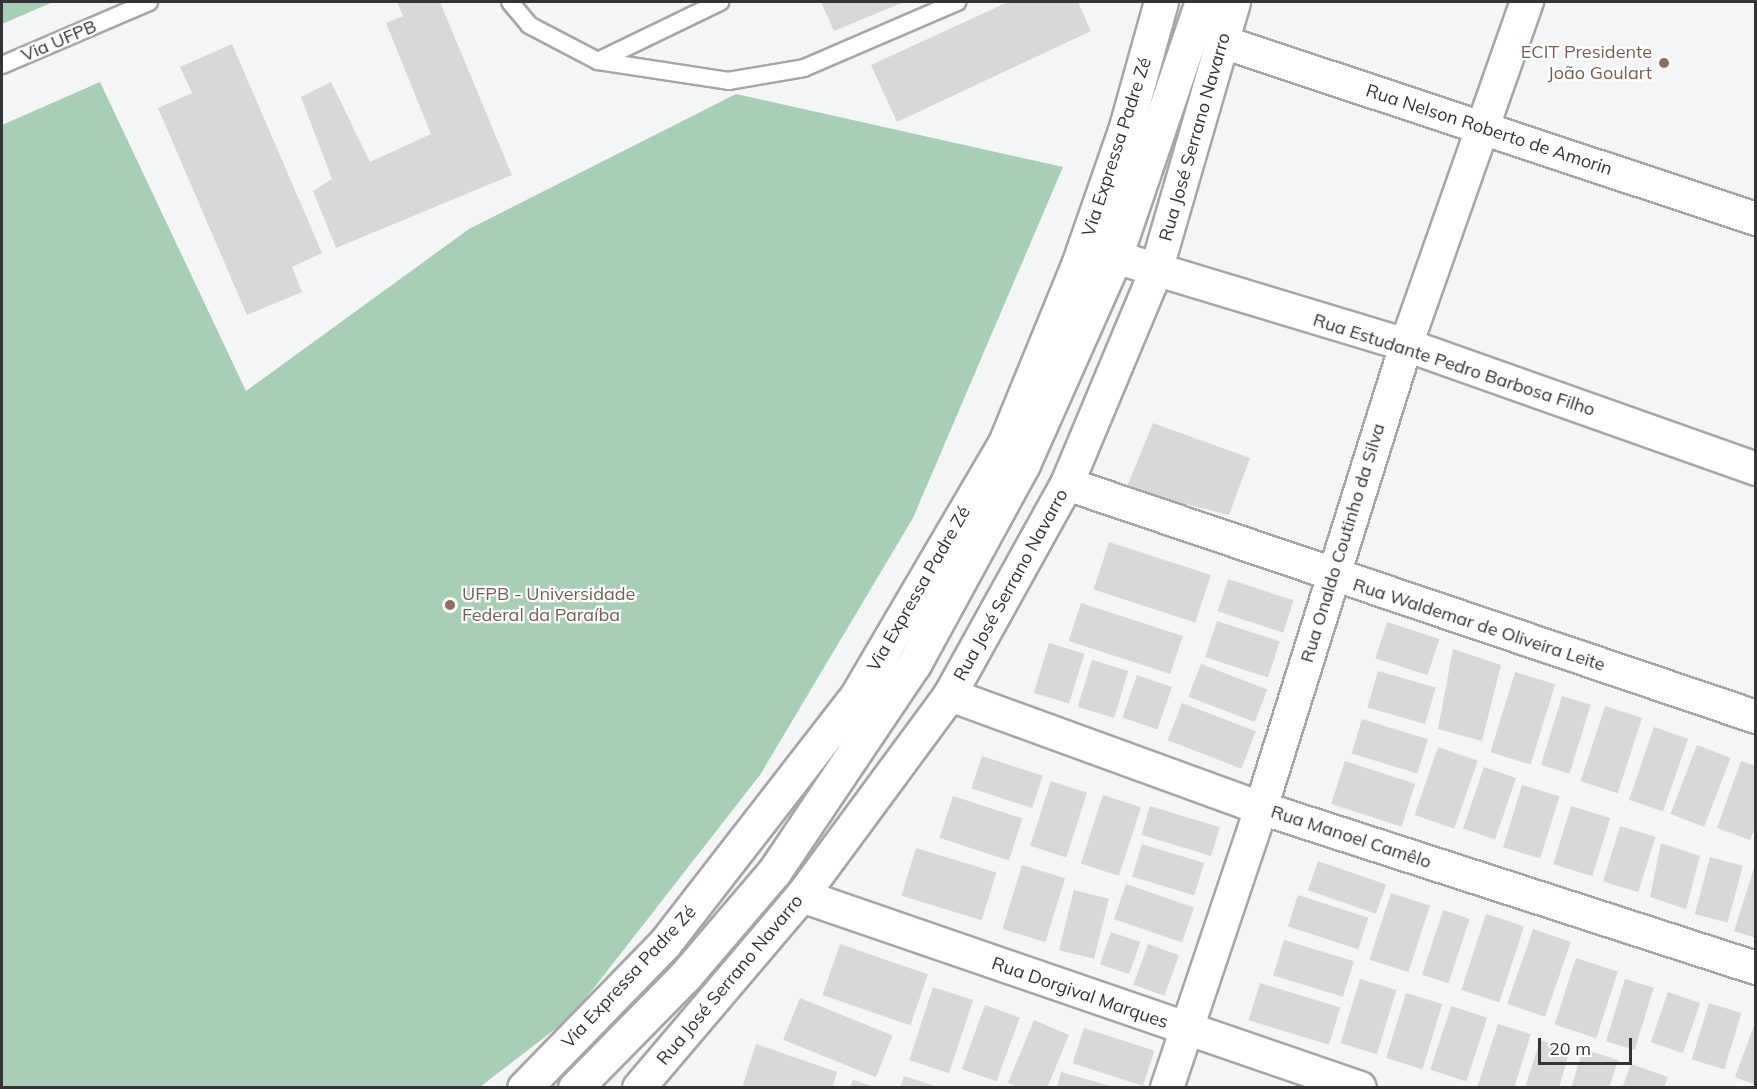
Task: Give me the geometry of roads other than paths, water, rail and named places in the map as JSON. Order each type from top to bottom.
[{"type":"main road","name":"Via Expressa Padre Zé","points":[[524,1088],[664,943],[856,697],[1005,443],[1078,266],[1126,127],[1161,2]]},
{"type":"main road","name":"Via Expressa Padre Zé","points":[[575,1088],[686,975],[774,872],[914,664],[1023,464],[1115,257],[1202,2]]},
{"type":"street","name":"Rua José Serrano Navarro","points":[[640,1087],[802,896],[950,695],[1067,484],[1156,271],[1234,2]]},
{"type":"street","name":"Rua Onaldo Coutinho da Silva","points":[[1167,1088],[1261,808],[1406,345],[1480,126],[1527,2]]},
{"type":"street","name":"Rua Nelson Roberto de Amorin","points":[[1223,42],[1755,219]]},
{"type":"street","name":"Rua Estudante Pedro Barbosa Filho","points":[[1115,257],[1406,345],[1755,469]]},
{"type":"street","name":"Rua Waldemar de Oliveira Leite","points":[[1067,484],[1332,576],[1755,717]]},
{"type":"street","name":"Rua Manoel Camêlo","points":[[950,695],[1261,808],[1755,968]]},
{"type":"street","name":"Rua Dorgival Marques","points":[[802,896],[1360,1088]]},
{"type":"lane","name":"Via UFPB","points":[[2,66],[149,2]]},
{"type":"lane","points":[[510,2],[529,25],[598,61],[728,81],[804,68],[957,2]]},
{"type":"lane","points":[[598,61],[720,2]]},
{"type":"place","name":"ECIT Presidente João Goulart","points":[[1664,63]]},
{"type":"place","name":"UFPB - Universidade Federal da Paraíba","points":[[450,605]]}]
